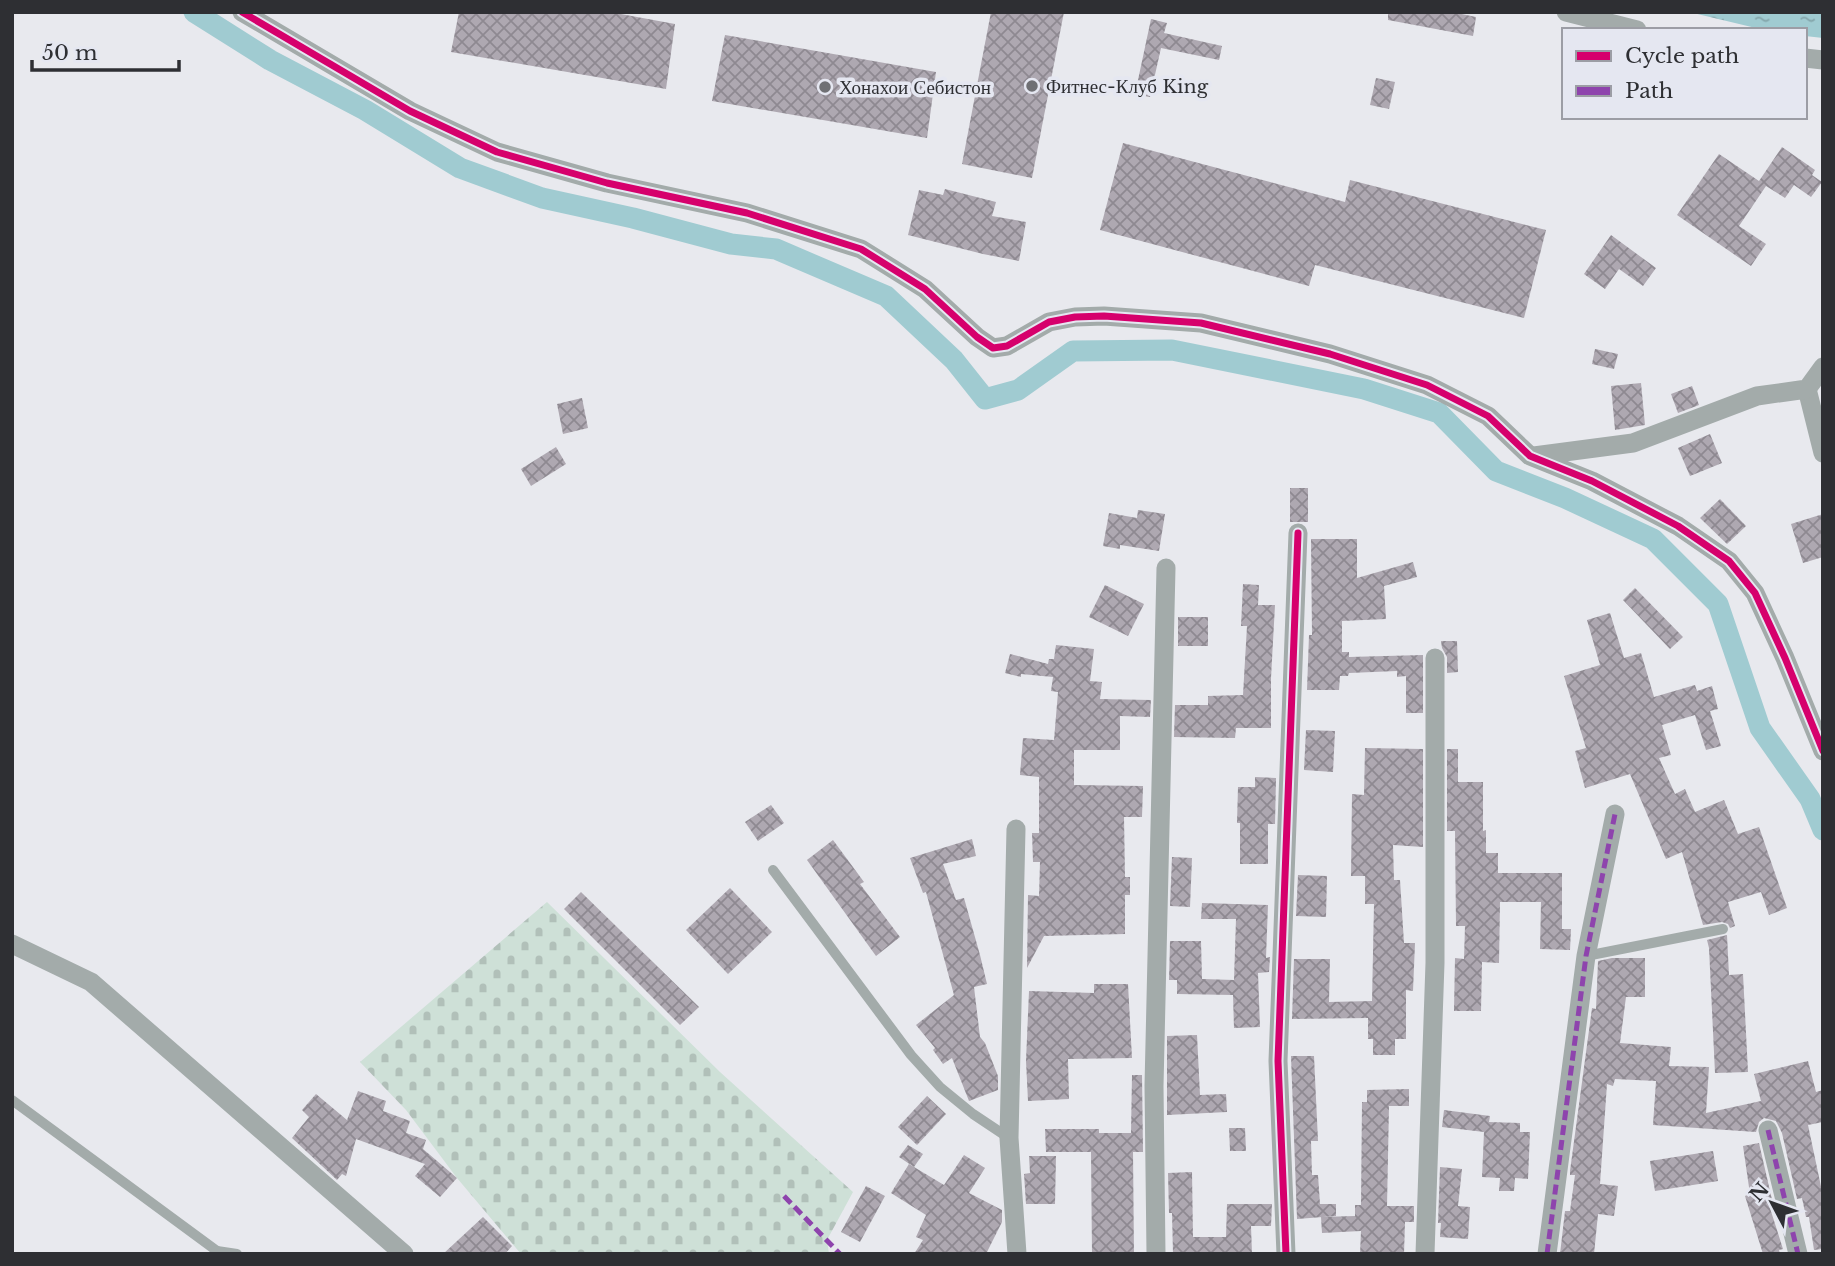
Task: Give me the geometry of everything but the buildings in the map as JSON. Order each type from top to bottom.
[{"type":"street","points":[[242,12],[410,111],[497,152],[607,183],[747,213],[861,250],[925,289],[977,337],[993,348],[1007,346],[1049,322],[1075,317],[1104,316],[1201,323],[1330,354],[1427,385],[1488,415],[1530,456],[1592,481],[1666,520],[1729,561],[1755,593],[1823,751]]},
{"type":"street","points":[[1566,12],[1629,28]]},
{"type":"street","points":[[1530,456],[1633,443],[1758,396],[1807,389],[1823,367]]},
{"type":"street","points":[[1807,389],[1823,453]]},
{"type":"street","points":[[1286,1254],[1278,1061],[1298,533]]},
{"type":"street","points":[[1156,1254],[1154,1086],[1166,568]]},
{"type":"street","points":[[1425,1254],[1434,963],[1434,658]]},
{"type":"street","points":[[1547,1254],[1586,956],[1615,814]]},
{"type":"street","points":[[1016,830],[1009,1138],[1017,1254]]},
{"type":"street","points":[[12,944],[92,982],[404,1254]]},
{"type":"street","points":[[1768,1130],[1798,1254]]},
{"type":"lane","points":[[773,870],[911,1055],[948,1094],[1009,1138]]},
{"type":"lane","points":[[1586,956],[1723,929]]},
{"type":"lane","points":[[12,1100],[216,1252],[237,1254]]},
{"type":"green space","points":[[547,902],[720,1072],[853,1192],[827,1240],[829,1254],[521,1254],[457,1178],[406,1110],[360,1062]]},
{"type":"water","points":[[1689,12],[1823,12],[1823,38],[1807,36],[1807,28],[1756,28]]},
{"type":"waterway","points":[[194,12],[270,60],[365,110],[460,168],[542,198],[731,244],[776,249],[886,296],[954,360],[985,399],[1018,390],[1073,351],[1172,350],[1364,389],[1439,413],[1496,471],[1565,498],[1653,539],[1718,604],[1760,728],[1810,799],[1823,830]]},
{"type":"marked path","points":[[1547,1254],[1586,956],[1615,814]]},
{"type":"marked path","points":[[1768,1130],[1798,1254]]},
{"type":"marked path","points":[[784,1196],[840,1254]]},
{"type":"cycle path","points":[[242,12],[410,111],[497,152],[607,183],[747,213],[861,249],[925,289],[977,337],[993,348],[1007,346],[1049,322],[1075,317],[1104,316],[1201,323],[1330,354],[1427,385],[1488,416],[1530,456],[1592,481],[1678,526],[1729,561],[1755,593],[1823,751]]},
{"type":"cycle path","points":[[1286,1254],[1278,1061],[1298,533]]},
{"type":"place","name":"Фитнес-Клуб King","points":[[1032,86]]},
{"type":"place","name":"Хонахои Себистон","points":[[825,87]]}]
